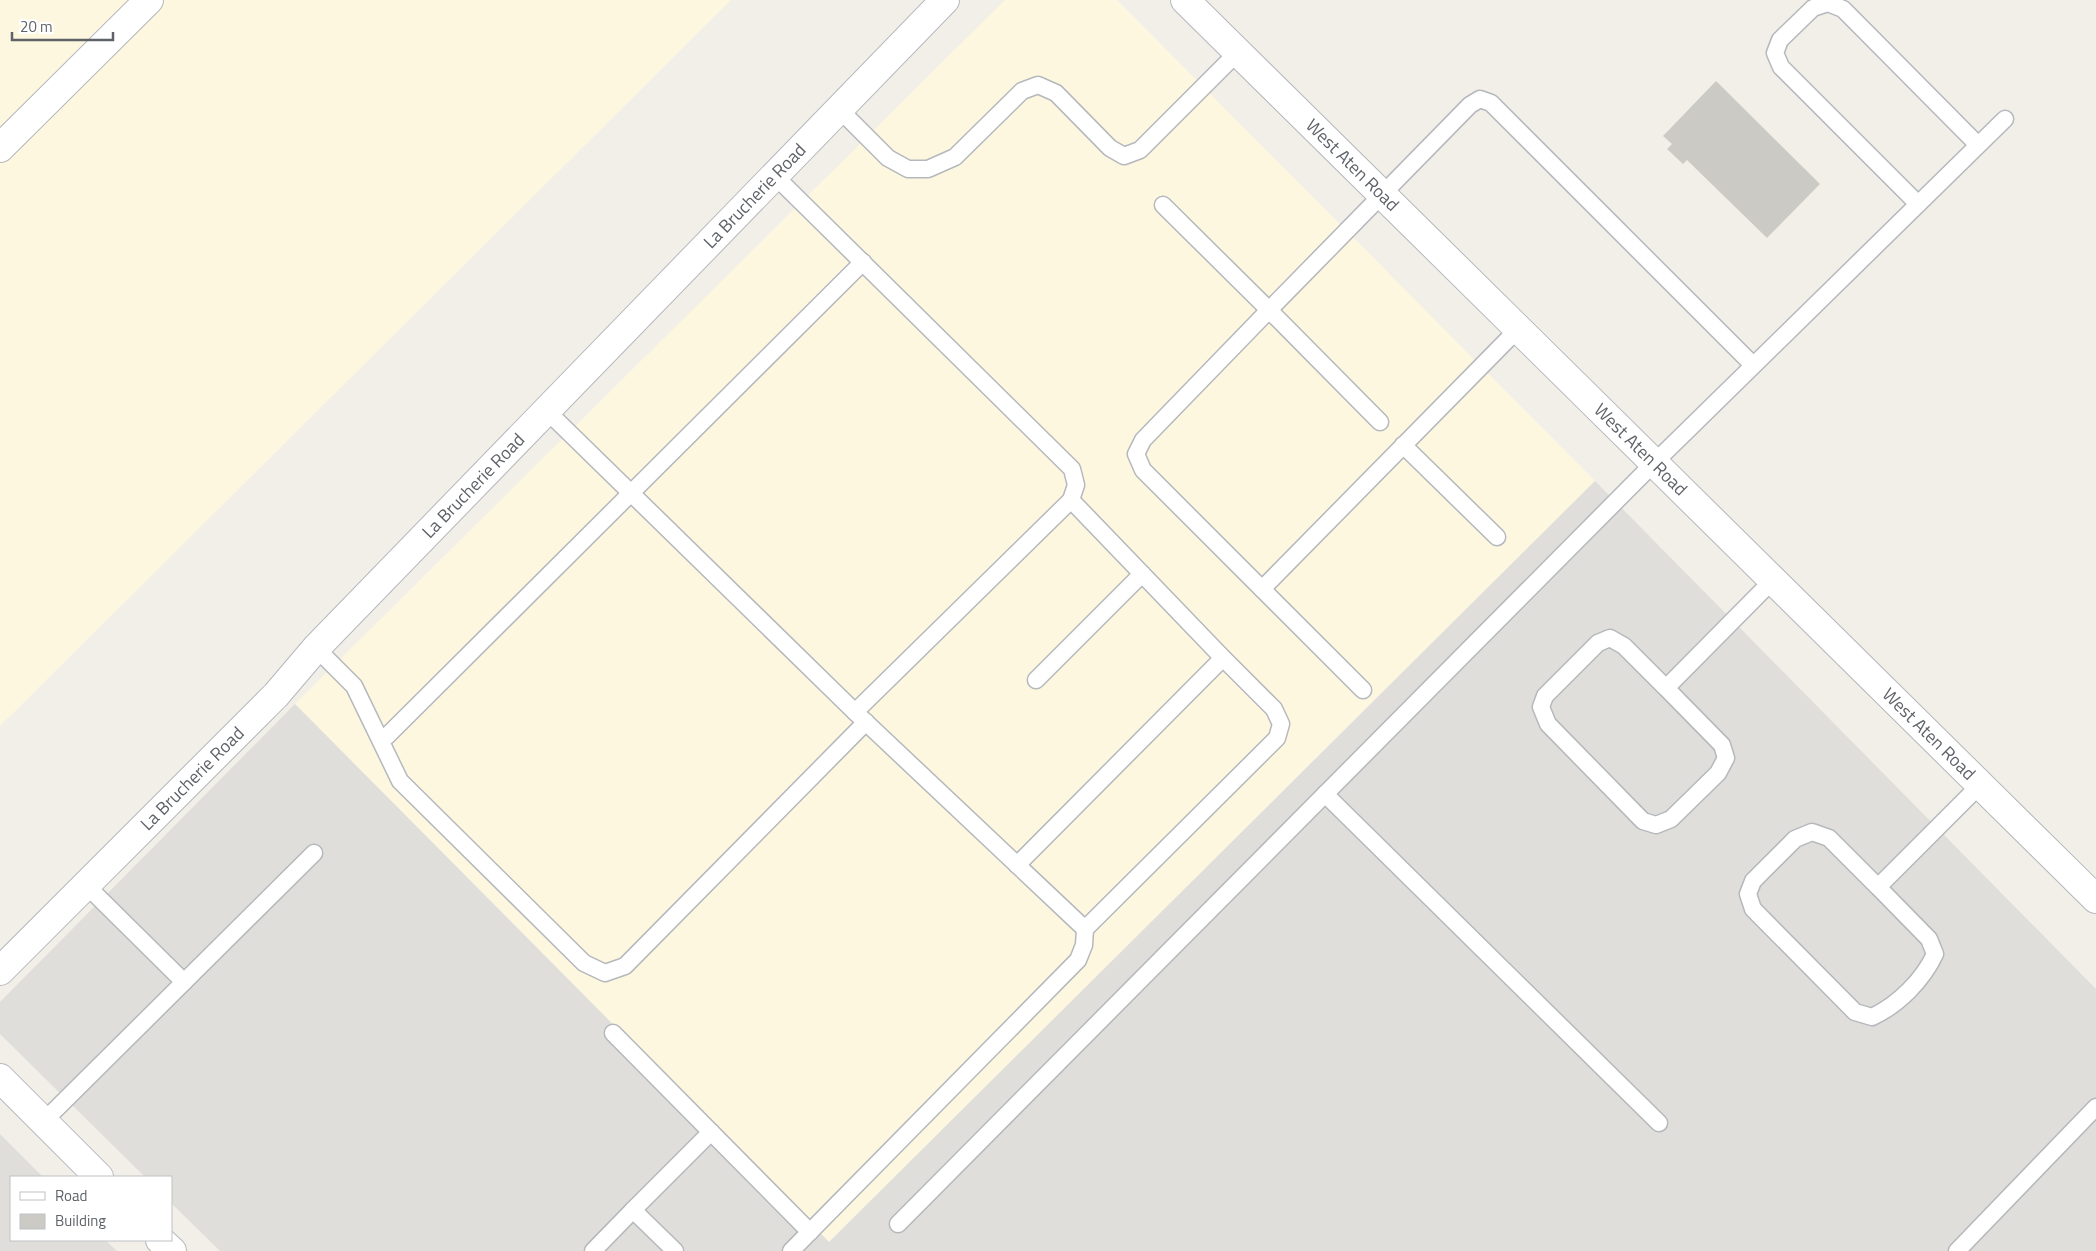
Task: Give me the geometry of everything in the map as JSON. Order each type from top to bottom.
[{"type":"street","points":[[0,148],[149,0]]},
{"type":"street","name":"La Brucherie Road","points":[[0,971],[276,695],[316,648],[945,0]]},
{"type":"street","name":"West Aten Road","points":[[1185,0],[2096,899]]},
{"type":"street","points":[[0,1078],[97,1176]]},
{"type":"street","points":[[161,1241],[172,1251]]},
{"type":"lane","points":[[1918,204],[1781,67],[1775,53],[1780,40],[1813,8],[1828,3],[1843,9],[1978,145]]},
{"type":"lane","points":[[839,109],[888,158],[908,169],[928,168],[956,158],[1022,91],[1038,85],[1056,93],[1110,148],[1124,156],[1140,150],[1238,52]]},
{"type":"lane","points":[[1363,690],[1143,470],[1136,454],[1143,440],[1381,194],[1470,105],[1480,99],[1491,103],[1753,365]]},
{"type":"lane","points":[[898,1224],[1654,463],[2005,119]]},
{"type":"lane","points":[[316,648],[354,686],[400,781],[584,963],[605,973],[624,966],[860,717],[1071,500],[1076,485],[1072,469],[775,176]]},
{"type":"lane","points":[[1163,205],[1380,422]]},
{"type":"lane","points":[[380,738],[388,736],[863,262]]},
{"type":"lane","points":[[1262,588],[1518,329]]},
{"type":"lane","points":[[547,411],[860,717],[1085,929]]},
{"type":"lane","points":[[1403,445],[1497,537]]},
{"type":"lane","points":[[791,1251],[1078,960],[1084,945],[1085,929],[1277,738],[1281,724],[1274,709],[1071,500]]},
{"type":"lane","points":[[1036,680],[1142,574]]},
{"type":"lane","points":[[1666,688],[1773,580]]},
{"type":"lane","points":[[1610,638],[1624,646],[1666,688],[1722,745],[1726,758],[1718,773],[1671,819],[1656,825],[1643,821],[1548,724],[1541,706],[1545,696],[1565,676],[1598,644],[1610,638]]},
{"type":"lane","points":[[1017,865],[1223,658]]},
{"type":"lane","points":[[1878,887],[1980,785]]},
{"type":"lane","points":[[1325,794],[1659,1122]]},
{"type":"lane","points":[[1812,832],[1829,838],[1878,887],[1929,939],[1935,954],[1928,970],[1888,1009],[1872,1017],[1855,1012],[1753,909],[1748,894],[1753,881],[1795,839],[1812,832]]},
{"type":"lane","points":[[44,1122],[314,853]]},
{"type":"lane","points":[[86,885],[184,982]]},
{"type":"lane","points":[[613,1033],[810,1232]]},
{"type":"lane","points":[[1957,1251],[2096,1107]]},
{"type":"lane","points":[[593,1251],[711,1132]]},
{"type":"lane","points":[[634,1210],[675,1251]]},
{"type":"shaded area","points":[[0,0],[731,0],[0,726]]},
{"type":"shaded area","points":[[1005,0],[1117,0],[1595,481],[829,1242],[295,704]]},
{"type":"shaded area","points":[[1595,481],[2096,989],[2096,1251],[220,1251],[172,1204],[172,1176],[144,1176],[0,1034],[0,1002],[295,704],[829,1242]]},
{"type":"shaded area","points":[[0,1134],[42,1176],[10,1176],[10,1241],[106,1241],[117,1251],[0,1251]]},
{"type":"building","points":[[1716,81],[1820,184],[1767,238],[1687,160],[1683,164],[1667,149],[1672,144],[1663,136]]}]
